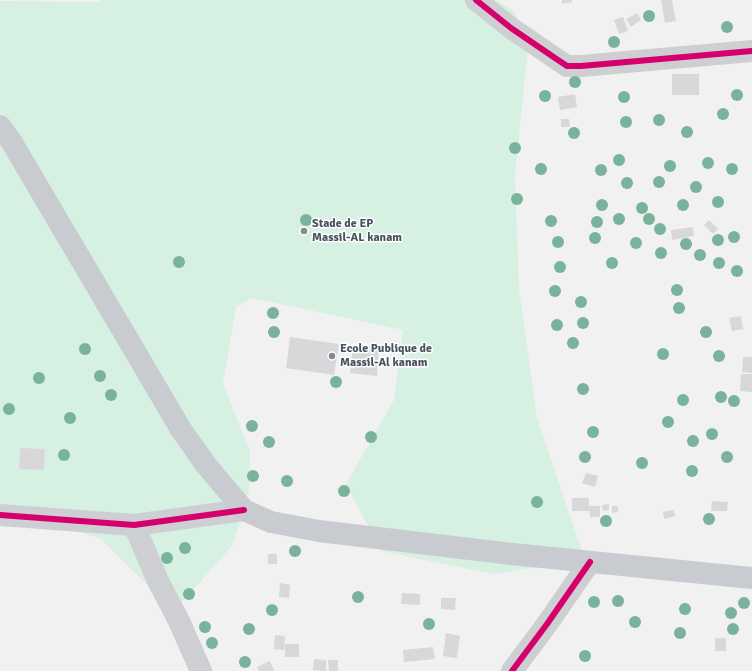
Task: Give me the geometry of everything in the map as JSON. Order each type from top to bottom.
[{"type":"main road","points":[[0,126],[12,141],[180,428],[206,465],[244,510],[271,522],[319,531],[590,562],[752,578]]},
{"type":"street","points":[[476,0],[511,28],[567,66],[752,51]]},
{"type":"street","points":[[0,515],[134,525],[244,510]]},
{"type":"street","points":[[134,525],[158,581],[179,621],[201,671]]},
{"type":"street","points":[[512,671],[590,562]]},
{"type":"green space","points":[[102,0],[496,0],[514,11],[528,48],[515,175],[519,288],[537,418],[585,560],[493,574],[381,551],[346,484],[394,400],[403,330],[252,298],[236,307],[223,383],[250,452],[249,489],[232,546],[174,611],[101,539],[48,522],[0,513],[0,1],[99,2]]},
{"type":"building","points":[[562,0],[572,0],[572,2],[562,4]]},
{"type":"building","points":[[661,0],[672,0],[676,21],[665,23]]},
{"type":"building","points":[[637,13],[641,20],[631,27],[626,19]]},
{"type":"building","points":[[623,17],[628,31],[619,34],[614,20]]},
{"type":"building","points":[[672,74],[699,74],[699,95],[672,95]]},
{"type":"building","points":[[575,94],[577,107],[560,110],[558,97]]},
{"type":"building","points":[[561,119],[569,119],[570,127],[561,127]]},
{"type":"building","points":[[709,220],[718,229],[713,234],[704,225]]},
{"type":"building","points":[[693,227],[694,236],[672,240],[671,230]]},
{"type":"building","points":[[741,316],[743,329],[732,331],[729,318]]},
{"type":"building","points":[[290,337],[339,344],[334,375],[286,368]]},
{"type":"building","points":[[353,345],[379,347],[377,376],[350,373]]},
{"type":"building","points":[[743,357],[752,357],[752,373],[742,372]]},
{"type":"building","points":[[741,374],[752,374],[752,392],[740,391]]},
{"type":"building","points":[[20,448],[45,449],[44,470],[19,469]]},
{"type":"building","points":[[586,473],[598,476],[595,487],[582,483]]},
{"type":"building","points":[[572,498],[589,498],[589,511],[572,511]]},
{"type":"building","points":[[712,501],[728,502],[727,511],[711,511]]},
{"type":"building","points":[[609,504],[609,510],[603,511],[602,505]]},
{"type":"building","points":[[589,506],[600,506],[600,517],[590,517]]},
{"type":"building","points":[[612,506],[618,506],[618,512],[612,513]]},
{"type":"building","points":[[674,510],[675,516],[664,519],[663,512]]},
{"type":"building","points":[[268,554],[277,554],[277,564],[268,564]]},
{"type":"building","points":[[280,583],[290,585],[289,598],[279,597]]},
{"type":"building","points":[[402,593],[420,594],[420,605],[401,604]]},
{"type":"building","points":[[441,598],[456,598],[455,610],[441,609]]},
{"type":"building","points":[[446,633],[460,636],[457,658],[443,656]]},
{"type":"building","points":[[275,635],[285,636],[284,650],[274,649]]},
{"type":"building","points":[[715,638],[726,638],[726,651],[715,651]]},
{"type":"building","points":[[285,644],[299,644],[299,657],[285,657]]},
{"type":"building","points":[[433,647],[435,659],[404,662],[403,650]]},
{"type":"building","points":[[314,659],[326,660],[326,671],[313,670]]},
{"type":"building","points":[[328,660],[338,660],[338,671],[329,671]]},
{"type":"building","points":[[270,661],[274,671],[259,671],[257,667]]},
{"type":"cycle path","points":[[476,0],[511,28],[567,66],[752,51]]},
{"type":"cycle path","points":[[0,515],[134,525],[244,510]]},
{"type":"cycle path","points":[[512,671],[590,562]]},
{"type":"place","name":"Stade de EP Massil-AL kanam","points":[[304,231]]},
{"type":"place","name":"Ecole Publique de Massil-Al kanam","points":[[332,356]]}]
